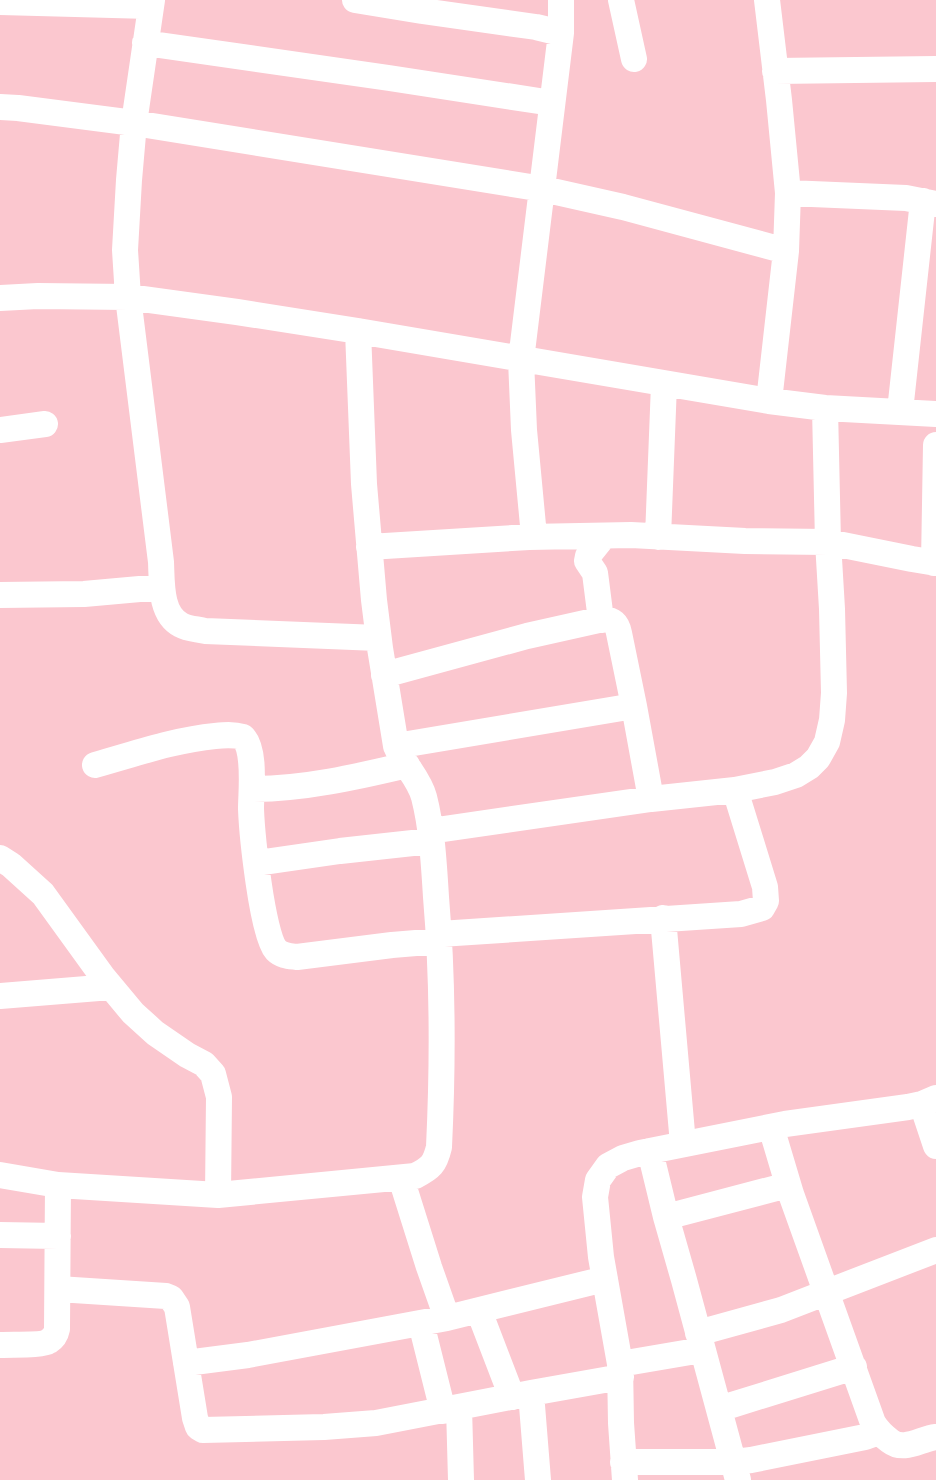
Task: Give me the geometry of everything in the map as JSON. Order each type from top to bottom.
[{"type":"street","points":[[355,0],[536,27],[561,33]]},
{"type":"street","points":[[534,537],[524,430],[522,360],[561,33],[561,0]]},
{"type":"street","points":[[621,0],[634,59]]},
{"type":"street","points":[[766,0],[776,71],[788,193],[786,251],[769,402]]},
{"type":"street","points":[[0,2],[151,3],[134,123],[125,250],[128,297],[161,562],[164,603],[171,615],[178,623],[205,631],[378,638]]},
{"type":"street","points":[[145,43],[552,103]]},
{"type":"street","points":[[776,71],[936,69]]},
{"type":"street","points":[[0,107],[134,123],[543,189],[623,207],[786,251]]},
{"type":"street","points":[[788,193],[906,198],[929,202],[900,411]]},
{"type":"street","points":[[0,298],[128,297],[358,331],[769,402],[825,408],[936,414]]},
{"type":"street","points":[[0,1175],[58,1185],[218,1195],[415,1176],[433,1165],[437,1158],[442,1067],[440,938],[430,836],[422,792],[402,755],[378,638],[364,484],[358,331]]},
{"type":"street","points":[[658,537],[664,384]]},
{"type":"street","points":[[257,863],[651,800],[735,790],[774,782],[796,775],[809,767],[818,758],[827,742],[832,720],[834,693],[825,408]]},
{"type":"street","points":[[0,430],[45,424]]},
{"type":"street","points":[[369,547],[534,537],[658,537],[828,542],[935,563],[936,445]]},
{"type":"street","points":[[601,620],[595,573],[587,559],[604,536]]},
{"type":"street","points":[[0,595],[84,594],[162,587]]},
{"type":"street","points":[[384,675],[527,636],[610,620],[618,627],[651,800]]},
{"type":"street","points":[[252,789],[337,781],[402,755],[634,706]]},
{"type":"street","points":[[95,765],[197,738],[230,735],[243,737],[248,744],[252,789],[251,809],[266,926],[272,943],[278,951],[285,956],[297,957],[440,938],[663,918],[741,914],[762,908],[766,901],[765,887],[735,790]]},
{"type":"street","points":[[0,858],[43,894],[111,987],[133,1013],[155,1033],[204,1064],[213,1074],[219,1097],[218,1195]]},
{"type":"street","points":[[663,918],[683,1144]]},
{"type":"street","points":[[0,996],[111,987]]},
{"type":"street","points":[[879,1432],[853,1440],[751,1460],[736,1471],[624,1471],[621,1370],[605,1279],[595,1197],[598,1180],[608,1166],[623,1158],[650,1151],[771,1127],[929,1101],[936,1146]]},
{"type":"street","points":[[771,1127],[788,1185],[873,1423],[879,1432],[895,1444],[902,1446],[936,1437]]},
{"type":"street","points":[[650,1151],[736,1471]]},
{"type":"street","points":[[401,1178],[447,1318]]},
{"type":"street","points":[[0,1345],[45,1343],[51,1340],[57,1329],[58,1185]]},
{"type":"street","points":[[666,1217],[788,1185]]},
{"type":"street","points":[[0,1235],[58,1236]]},
{"type":"street","points":[[58,1289],[171,1298],[177,1307],[195,1418],[198,1427],[203,1430],[324,1427],[376,1423],[451,1409],[521,1395],[621,1370],[700,1342],[936,1250]]},
{"type":"street","points":[[186,1363],[248,1355],[447,1318],[605,1279]]},
{"type":"street","points":[[479,1311],[521,1395],[538,1480]]},
{"type":"street","points":[[421,1323],[451,1409],[461,1480]]},
{"type":"street","points":[[719,1409],[854,1367]]}]
